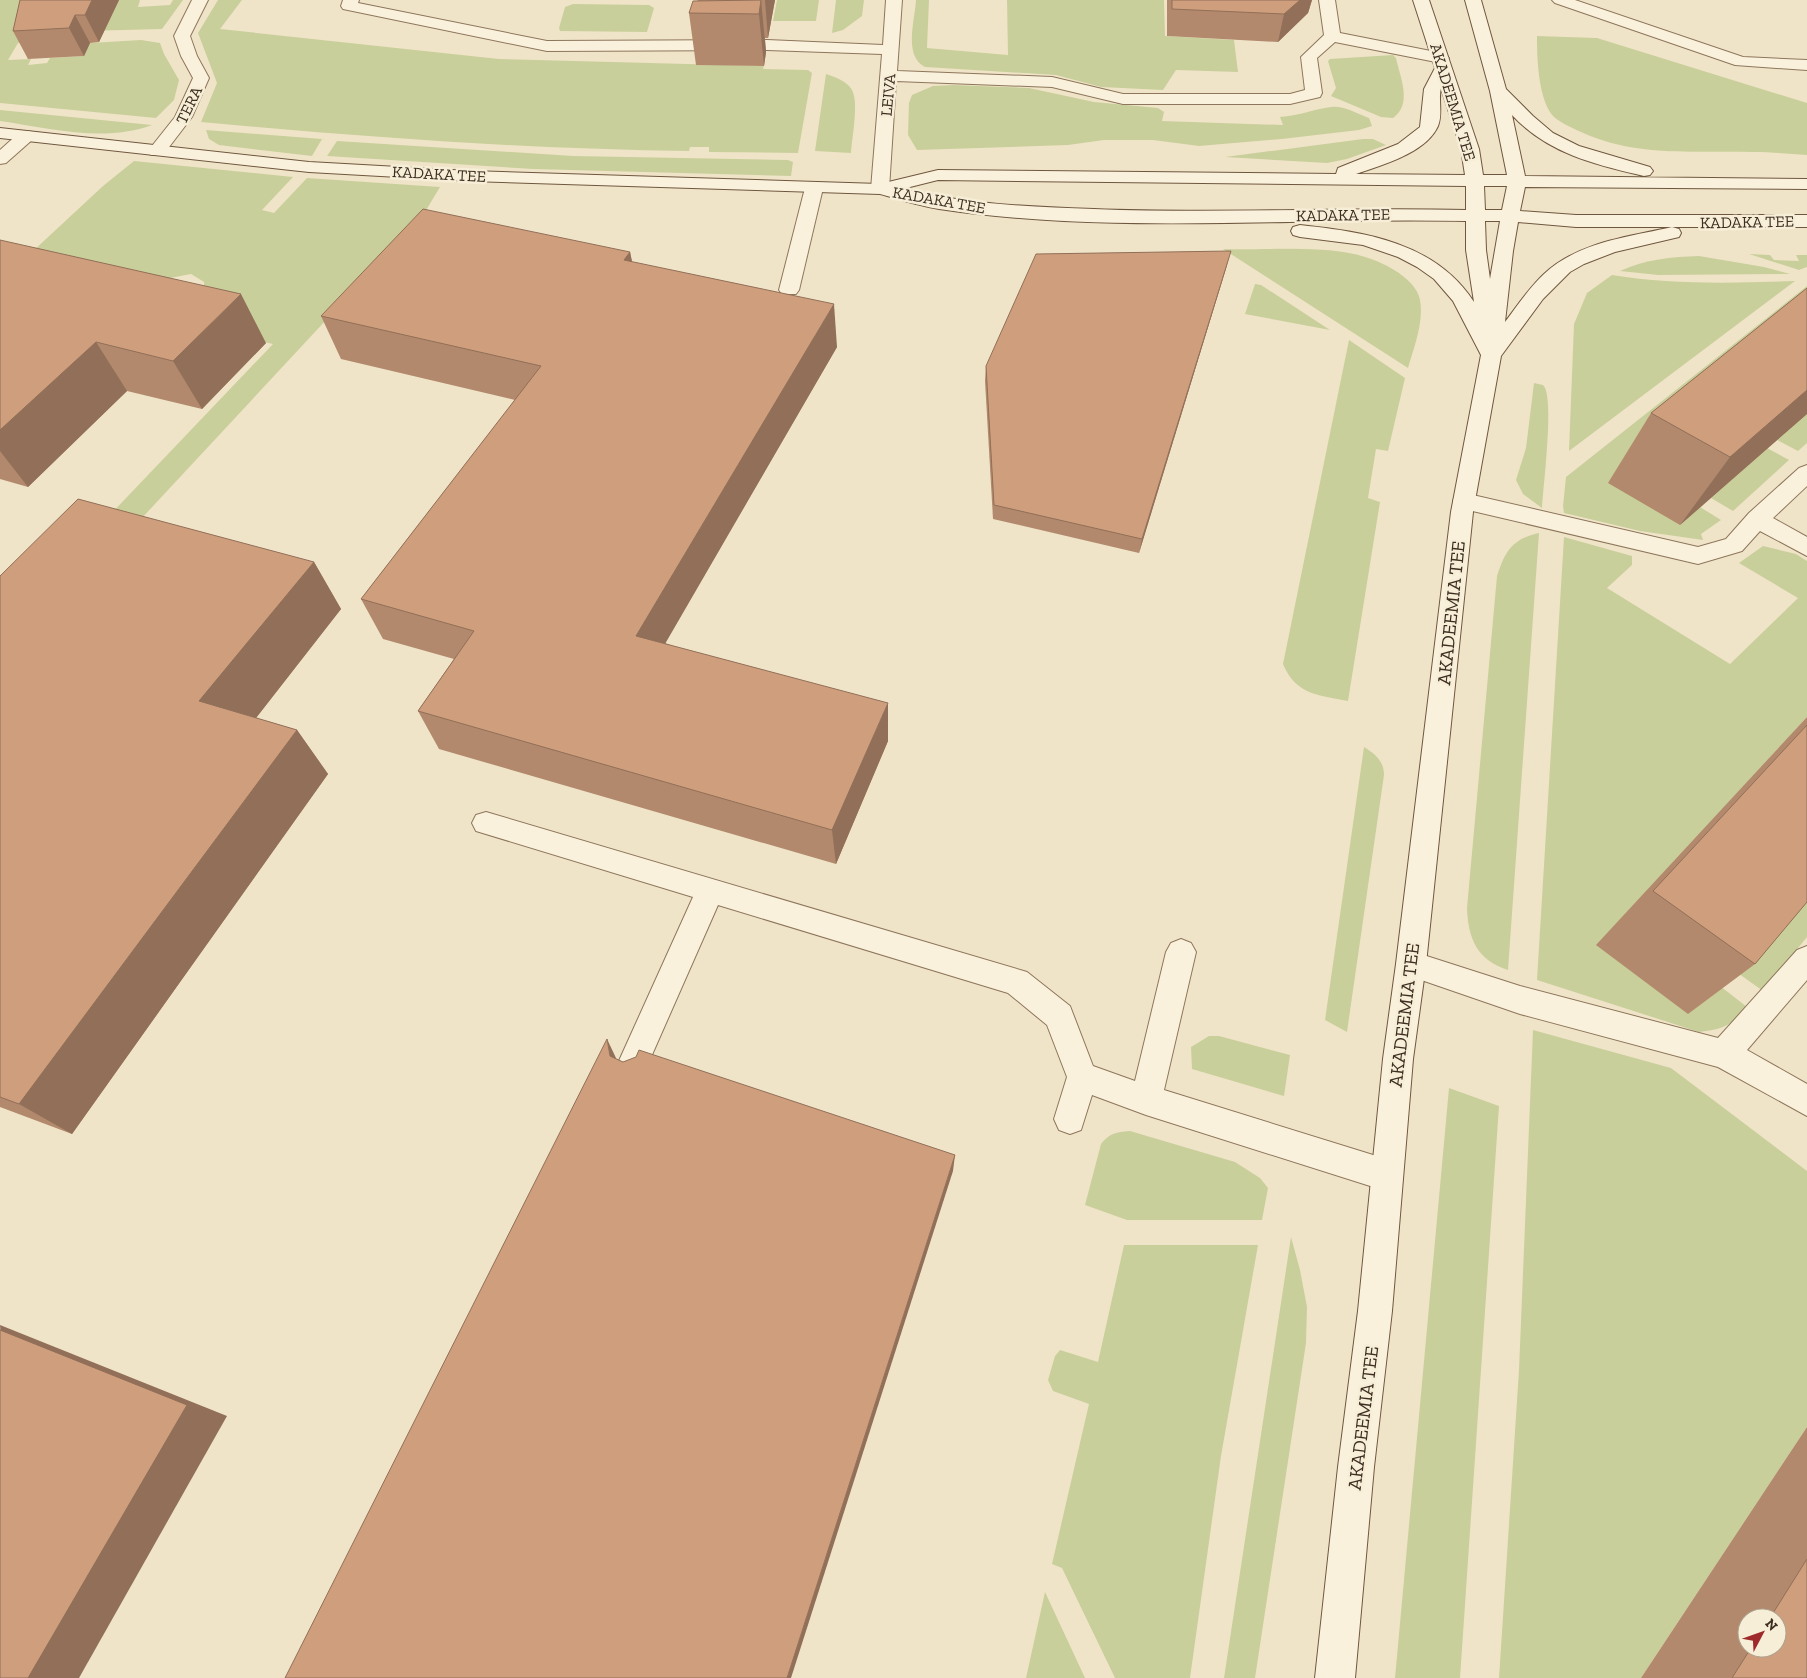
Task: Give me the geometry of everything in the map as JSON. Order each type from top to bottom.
[{"type":"main road","name":"TERA","points":[[157,151],[181,124],[194,101],[202,78],[189,56],[182,36],[200,0]]},
{"type":"main road","points":[[351,0],[349,6],[547,46],[767,45],[892,50]]},
{"type":"main road","name":"LEIVA","points":[[880,189],[892,50],[894,0]]},
{"type":"main road","points":[[1327,0],[1332,36]]},
{"type":"main road","name":"AKADEEMIA TEE","points":[[1421,0],[1470,149],[1475,182],[1476,250],[1491,355]]},
{"type":"main road","name":"AKADEEMIA TEE","points":[[1335,1678],[1356,1467],[1375,1311],[1386,1175],[1464,502],[1491,355],[1504,251],[1517,182],[1498,91],[1473,0]]},
{"type":"main road","points":[[1560,0],[1742,62],[1807,65]]},
{"type":"main road","points":[[1322,178],[1371,164],[1407,146],[1428,128],[1433,110],[1432,91],[1442,62],[1332,36]]},
{"type":"main road","points":[[890,76],[1052,82],[1123,99],[1290,99],[1314,93],[1309,57],[1332,36]]},
{"type":"main road","points":[[1498,91],[1537,130],[1552,140],[1609,164],[1713,185]]},
{"type":"main road","name":"KADAKA TEE","points":[[0,133],[309,167],[461,176],[880,189],[937,203],[1013,212],[1177,218],[1475,215],[1576,221],[1807,221]]},
{"type":"main road","points":[[0,158],[26,136]]},
{"type":"main road","name":"KADAKA TEE","points":[[880,189],[938,175],[1322,178],[1713,185],[1807,184]]},
{"type":"main road","points":[[1013,212],[1023,192],[1034,182],[1057,176]]},
{"type":"main road","points":[[789,290],[814,188]]},
{"type":"main road","points":[[1177,218],[1336,234],[1376,242],[1416,258],[1438,272],[1457,292],[1491,355],[1551,278],[1572,264],[1602,250],[1720,222]]},
{"type":"main road","points":[[1464,502],[1555,521],[1698,556],[1734,545],[1757,519],[1807,472]]},
{"type":"main road","points":[[1757,519],[1807,548]]},
{"type":"main road","points":[[486,823],[1017,982],[1059,1016],[1082,1077],[1070,1119]]},
{"type":"main road","points":[[633,1063],[710,890]]},
{"type":"main road","points":[[1146,1100],[1181,952]]},
{"type":"main road","points":[[1724,1054],[1807,959]]},
{"type":"main road","points":[[1411,964],[1520,1000],[1724,1054],[1807,1101]]},
{"type":"main road","points":[[1082,1077],[1146,1100],[1386,1175]]},
{"type":"green space","points":[[0,0],[140,0],[138,7],[170,5],[173,0],[183,0],[162,29],[84,31],[79,40],[18,43],[8,60],[31,59],[28,65],[47,63],[50,58],[83,56],[90,43],[141,40],[160,43],[179,80],[174,100],[156,118],[0,103]]},
{"type":"green space","points":[[218,0],[242,0],[220,29],[499,59],[764,66],[763,69],[808,70],[812,73],[798,153],[709,152],[709,147],[690,147],[689,151],[505,145],[323,133],[201,122],[217,83],[198,33]]},
{"type":"green space","points":[[777,0],[819,0],[816,21],[773,21]]},
{"type":"green space","points":[[836,0],[864,0],[862,16],[843,30],[832,33]]},
{"type":"green space","points":[[916,0],[929,0],[927,48],[1008,55],[1007,0],[1164,0],[1165,36],[1234,40],[1238,72],[1176,70],[1163,90],[1101,87],[1056,75],[925,67],[918,62],[912,46]]},
{"type":"green space","points":[[573,4],[649,5],[654,8],[647,32],[560,31],[559,28],[565,7]]},
{"type":"green space","points":[[1537,36],[1597,38],[1807,103],[1807,155],[1644,149],[1623,146],[1581,132],[1554,117],[1549,110],[1540,78]]},
{"type":"green space","points":[[1393,55],[1396,58],[1400,73],[1404,98],[1399,112],[1393,118],[1381,117],[1331,96],[1336,88],[1328,61],[1330,59]]},
{"type":"green space","points":[[826,74],[847,84],[854,96],[855,111],[851,153],[815,151]]},
{"type":"green space","points":[[933,86],[1029,88],[1094,102],[1158,108],[1164,112],[1162,121],[1283,125],[1280,117],[1336,107],[1369,118],[1372,126],[1359,130],[1282,139],[1199,146],[1153,140],[1104,140],[1068,145],[917,150],[908,135],[909,103],[912,95]]},
{"type":"green space","points":[[0,110],[152,125],[115,133],[76,132],[0,121]]},
{"type":"green space","points":[[206,130],[322,139],[312,156],[219,145],[209,139]]},
{"type":"green space","points":[[1373,139],[1386,145],[1347,159],[1327,163],[1225,157]]},
{"type":"green space","points":[[337,141],[573,156],[788,160],[793,162],[791,176],[533,169],[327,156]]},
{"type":"green space","points":[[134,161],[293,177],[262,210],[274,213],[307,178],[440,187],[422,217],[114,548],[86,540],[273,344],[195,326],[207,313],[204,282],[191,274],[118,288],[18,265],[103,186]]},
{"type":"green space","points":[[1223,249],[1307,249],[1354,254],[1383,264],[1403,276],[1417,291],[1421,308],[1420,326],[1408,368]]},
{"type":"green space","points":[[1749,254],[1770,255],[1774,260],[1799,261],[1796,255],[1807,255],[1807,267],[1799,270]]},
{"type":"green space","points":[[1699,256],[1764,267],[1790,274],[1658,275],[1620,271],[1659,259]]},
{"type":"green space","points":[[1612,275],[1681,282],[1795,281],[1569,451],[1574,324],[1587,293]]},
{"type":"green space","points":[[1255,284],[1261,285],[1330,330],[1245,314]]},
{"type":"green space","points":[[1807,286],[1807,318],[1680,525],[1700,507],[1721,520],[1701,534],[1703,540],[1640,531],[1564,513],[1566,477]]},
{"type":"green space","points":[[1349,340],[1405,378],[1388,451],[1376,449],[1368,498],[1380,502],[1348,701],[1318,695],[1301,688],[1288,674],[1283,664]]},
{"type":"green space","points":[[1534,383],[1543,385],[1548,405],[1542,508],[1523,494],[1516,480],[1526,448]]},
{"type":"green space","points":[[1807,414],[1807,443],[1798,451],[1777,440]]},
{"type":"green space","points":[[1767,448],[1789,460],[1733,511],[1711,498]]},
{"type":"green space","points":[[1539,533],[1508,970],[1497,966],[1476,947],[1469,929],[1467,908],[1497,576],[1503,560],[1511,547],[1522,539]]},
{"type":"green space","points":[[1564,537],[1632,556],[1632,565],[1607,588],[1730,664],[1798,598],[1739,563],[1763,546],[1796,554],[1807,561],[1807,717],[1597,945],[1715,982],[1747,1007],[1736,1019],[1726,1026],[1715,1030],[1699,1032],[1537,980]]},
{"type":"green space","points":[[1364,747],[1378,758],[1384,770],[1384,775],[1347,1032],[1325,1020]]},
{"type":"green space","points":[[1807,889],[1807,937],[1763,991],[1728,966]]},
{"type":"green space","points":[[1533,1030],[1671,1068],[1807,1171],[1807,1427],[1641,1678],[1499,1678],[1519,1370]]},
{"type":"green space","points":[[1209,1036],[1219,1036],[1290,1055],[1284,1096],[1192,1069],[1191,1047]]},
{"type":"green space","points":[[1449,1088],[1499,1106],[1460,1678],[1395,1678]]},
{"type":"green space","points":[[1130,1131],[1235,1162],[1260,1178],[1268,1188],[1262,1220],[1127,1220],[1085,1205],[1101,1144],[1107,1137]]},
{"type":"green space","points":[[1291,1237],[1307,1307],[1306,1343],[1255,1678],[1224,1678]]},
{"type":"green space","points":[[1124,1245],[1258,1245],[1221,1456],[1190,1678],[1115,1678],[1062,1568],[1052,1564],[1089,1404],[1053,1391],[1048,1380],[1055,1356],[1060,1350],[1098,1362]]},
{"type":"green space","points":[[1045,1592],[1085,1678],[1026,1678]]},
{"type":"building","points":[[20,0],[92,0],[85,15],[75,15],[69,28],[13,31]]},
{"type":"building","points":[[761,0],[759,14],[689,13],[693,1]]},
{"type":"building","points":[[1172,0],[1300,0],[1284,14],[1172,9]]},
{"type":"building","points":[[423,209],[630,252],[624,260],[834,304],[636,636],[888,703],[832,830],[418,711],[474,631],[361,599],[541,366],[321,316]]},
{"type":"building","points":[[0,240],[241,294],[173,361],[96,342],[0,430]]},
{"type":"building","points":[[1231,251],[1142,539],[994,505],[986,366],[1036,254]]},
{"type":"building","points":[[1807,288],[1807,390],[1730,457],[1651,413]]},
{"type":"building","points":[[78,499],[314,562],[199,701],[297,730],[19,1104],[0,1097],[0,576]]},
{"type":"building","points":[[1807,725],[1807,902],[1755,964],[1653,891]]},
{"type":"building","points":[[607,1039],[610,1056],[623,1062],[636,1057],[639,1050],[955,1155],[787,1678],[285,1678]]},
{"type":"building","points":[[0,1330],[187,1405],[28,1678],[0,1678]]},
{"type":"building","points":[[1807,1559],[1807,1678],[1732,1678],[1745,1658],[1787,1658],[1787,1608],[1776,1608]]}]
